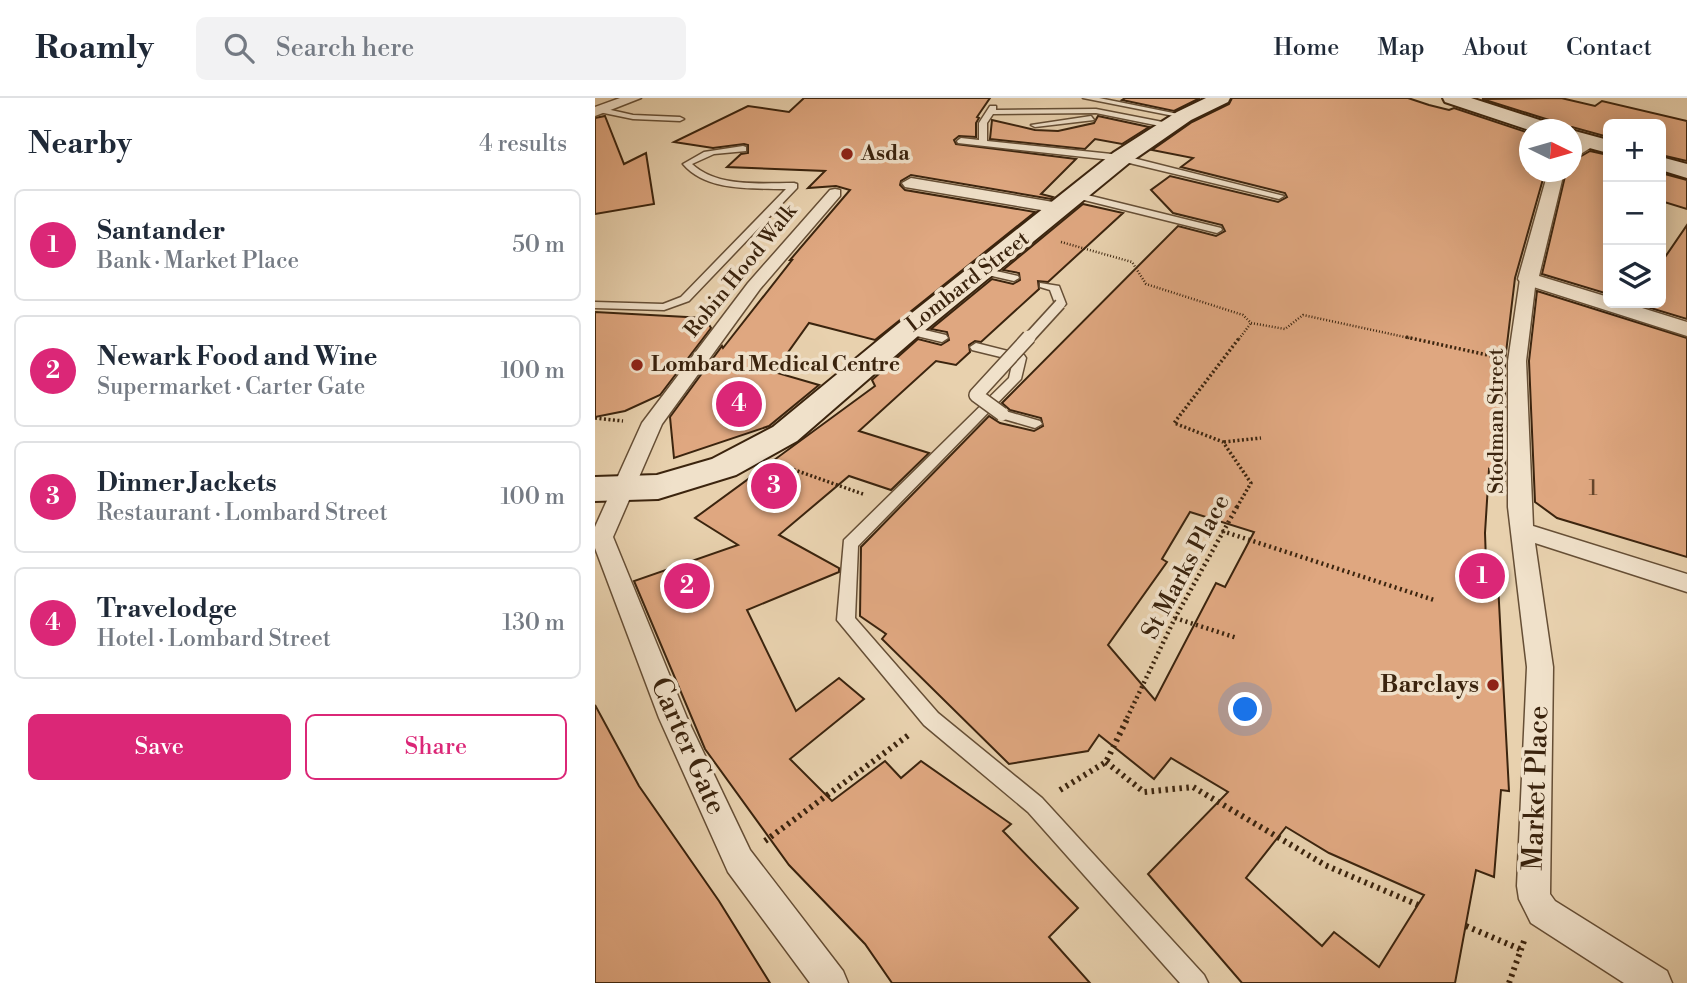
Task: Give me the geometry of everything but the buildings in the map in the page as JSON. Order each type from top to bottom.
[{"type":"main road","name":"Lombard Street","points":[[608,489],[657,487],[723,467],[785,434],[908,330],[1166,121],[1220,98]]},
{"type":"main road","points":[[1462,99],[1519,119]]},
{"type":"street","points":[[598,111],[634,98]]},
{"type":"street","name":"Stodman Street","points":[[1521,519],[1517,361],[1528,279],[1553,182]]},
{"type":"street","points":[[911,183],[1067,202]]},
{"type":"street","name":"Robin Hood Walk","points":[[608,489],[652,423],[754,286],[835,193]]},
{"type":"street","points":[[1528,279],[1687,329]]},
{"type":"street","name":"Carter Gate","points":[[608,489],[602,537],[673,718],[739,861],[831,983]]},
{"type":"street","points":[[1521,519],[1687,583]]},
{"type":"street","name":"Market Place","points":[[1521,519],[1540,667],[1533,886],[1535,899],[1543,912]]},
{"type":"street","points":[[1543,912],[1655,983]]},
{"type":"lane","points":[[1087,98],[1166,121]]},
{"type":"lane","points":[[983,143],[983,123],[992,110],[1097,111],[1166,121]]},
{"type":"lane","points":[[598,111],[633,117],[680,119]]},
{"type":"lane","points":[[1011,120],[1097,111]]},
{"type":"lane","points":[[1023,122],[1108,113]]},
{"type":"lane","points":[[1035,125],[1120,115]]},
{"type":"lane","points":[[1048,127],[1132,117]]},
{"type":"lane","points":[[1107,124],[1166,121]]},
{"type":"lane","points":[[1059,129],[1095,125]]},
{"type":"lane","points":[[961,141],[1121,158],[1279,196]]},
{"type":"lane","points":[[595,305],[664,307],[685,299],[794,186],[738,184],[692,171],[687,164],[697,156],[714,150],[743,149]]},
{"type":"lane","points":[[1067,202],[1217,230]]},
{"type":"lane","points":[[983,271],[1014,278]]},
{"type":"lane","points":[[1035,424],[1002,414],[976,395],[1060,304],[1055,288],[1044,285]]},
{"type":"lane","points":[[908,330],[942,338]]},
{"type":"lane","points":[[976,347],[1020,358],[1015,379],[850,544],[846,620],[931,719],[1035,805],[1196,983]]},
{"type":"path","points":[[1030,233],[1132,262],[1146,284],[1243,315],[1251,323],[1285,329],[1303,315],[1517,361]]},
{"type":"path","points":[[1251,323],[1174,423],[1223,442],[1261,438]]},
{"type":"path","name":"St Marks Place","points":[[1106,762],[1175,618],[1251,483],[1223,442]]},
{"type":"path","points":[[748,454],[890,503]]},
{"type":"path","points":[[1222,531],[1434,600]]},
{"type":"path","points":[[1175,618],[1237,638]]},
{"type":"path","points":[[739,861],[931,719]]},
{"type":"path","points":[[1035,805],[1106,762],[1144,792],[1193,788],[1325,865],[1418,905]]},
{"type":"path","points":[[1509,983],[1528,931],[1543,912]]},
{"type":"path","points":[[1466,926],[1520,949]]},
{"type":"place","name":"Asda","points":[[847,154]]},
{"type":"place","name":"Lombard Medical Centre","points":[[637,365]]},
{"type":"place","name":"Travelodge","points":[[739,404]]},
{"type":"place","name":"Dinner Jackets","points":[[774,486]]},
{"type":"place","name":"Santander","points":[[1482,576]]},
{"type":"place","name":"Newark Food and Wine","points":[[687,586]]},
{"type":"place","name":"Barclays","points":[[1493,685]]}]
